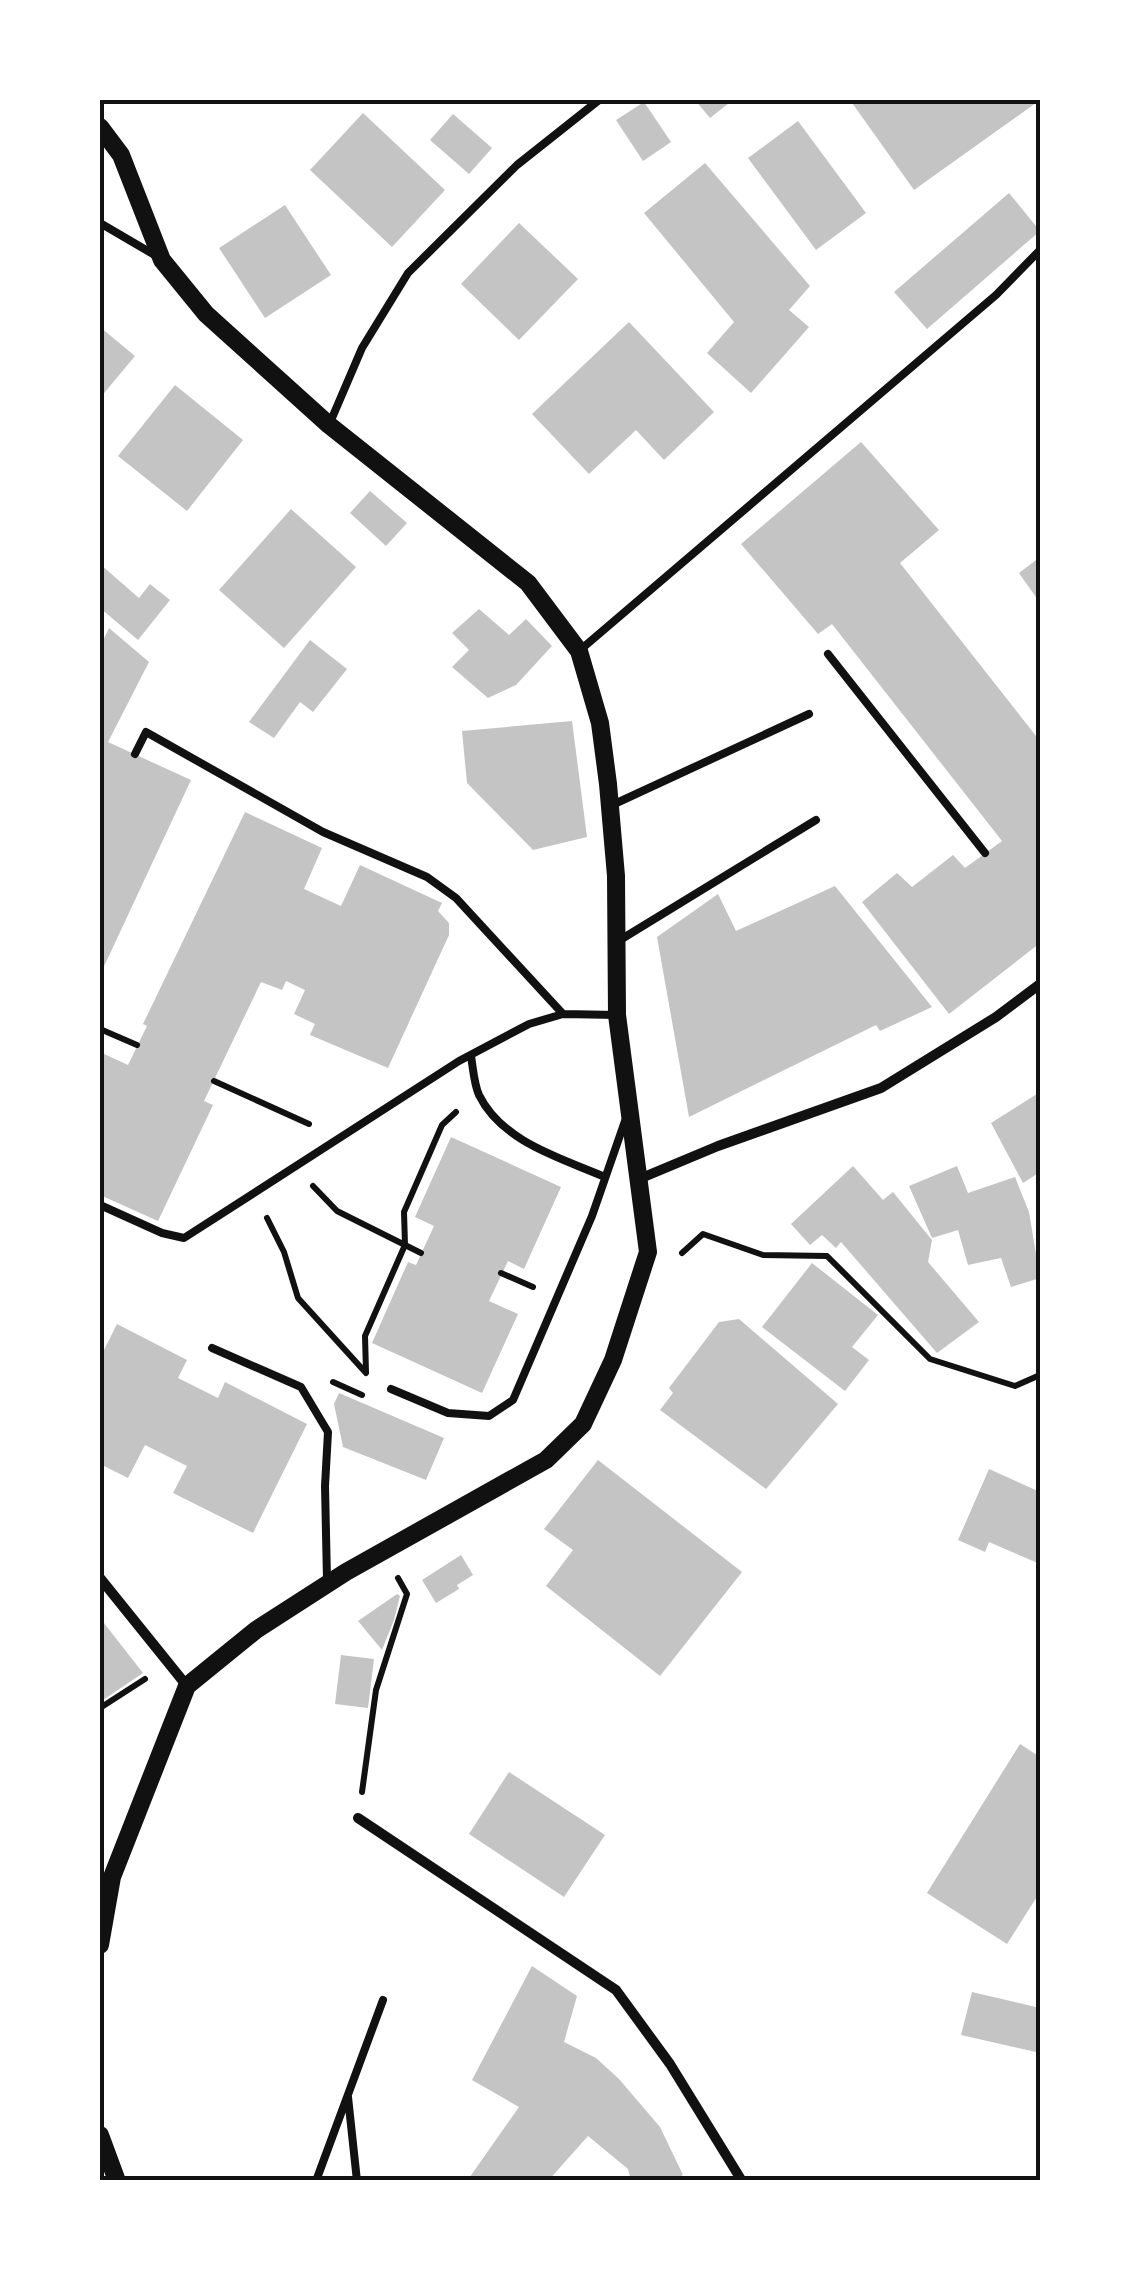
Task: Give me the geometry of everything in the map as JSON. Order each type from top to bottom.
[{"type":"street","points":[[100,127],[121,156],[162,260],[206,314],[329,425],[528,583],[578,651],[600,723],[610,806],[616,876],[617,1015],[648,1252],[613,1360],[583,1424],[546,1460],[328,1584],[256,1630],[187,1686],[112,1876],[100,1945]]},
{"type":"street","points":[[639,1179],[718,1146],[881,1088],[996,1017],[1040,984]]},
{"type":"street","points":[[100,1578],[187,1686]]},
{"type":"street","points":[[358,1818],[616,1990],[670,2064],[742,2181]]},
{"type":"street","points":[[100,2135],[117,2181]]},
{"type":"lane","points":[[329,425],[362,348],[408,273],[517,165],[599,100]]},
{"type":"lane","points":[[100,222],[162,260]]},
{"type":"lane","points":[[578,651],[996,295],[1040,250]]},
{"type":"lane","points":[[828,654],[984,853]]},
{"type":"lane","points":[[610,806],[810,714]]},
{"type":"lane","points":[[135,754],[146,732],[323,832],[427,876],[456,898],[564,1014]]},
{"type":"lane","points":[[616,942],[816,820]]},
{"type":"lane","points":[[100,1204],[162,1233],[184,1238],[471,1056],[530,1024],[564,1014],[617,1015]]},
{"type":"lane","points":[[471,1056],[478,1093],[494,1118],[524,1141],[605,1177]]},
{"type":"lane","points":[[392,1389],[448,1413],[489,1416],[513,1400],[630,1108]]},
{"type":"lane","points":[[212,1348],[301,1387],[328,1432],[328,1584]]},
{"type":"lane","points":[[316,2181],[383,2000]]},
{"type":"lane","points":[[348,2092],[357,2181]]},
{"type":"path","points":[[100,1029],[137,1045]]},
{"type":"path","points":[[214,1081],[339,1138]]},
{"type":"path","points":[[366,1374],[365,1336],[405,1245],[404,1212],[442,1125],[478,1093]]},
{"type":"path","points":[[255,1195],[284,1252],[298,1298],[366,1374],[392,1389]]},
{"type":"path","points":[[337,1211],[422,1252]]},
{"type":"path","points":[[685,1253],[703,1234],[764,1254],[827,1256],[930,1359],[1016,1386],[1040,1375]]},
{"type":"path","points":[[326,1379],[370,1398]]},
{"type":"path","points":[[358,1818],[376,1690],[407,1594]]},
{"type":"path","points":[[100,1708],[146,1679],[152,1695]]},
{"type":"building","points":[[695,100],[726,100],[729,103],[710,118]]},
{"type":"building","points":[[850,100],[1040,100],[914,190]]},
{"type":"building","points":[[644,102],[671,142],[643,161],[616,120]]},
{"type":"building","points":[[363,113],[445,190],[392,247],[310,170]]},
{"type":"building","points":[[453,114],[492,148],[469,174],[430,140]]},
{"type":"building","points":[[798,121],[866,213],[816,250],[748,158]]},
{"type":"building","points":[[705,163],[810,286],[789,310],[809,327],[751,393],[707,353],[734,322],[644,213]]},
{"type":"building","points":[[1009,193],[1040,231],[927,329],[894,292]]},
{"type":"building","points":[[285,205],[331,275],[265,318],[219,248]]},
{"type":"building","points":[[519,223],[578,279],[519,340],[461,284]]},
{"type":"building","points":[[629,322],[714,412],[664,460],[636,430],[589,474],[532,414]]},
{"type":"building","points":[[100,327],[135,356],[100,398]]},
{"type":"building","points":[[175,385],[243,440],[187,511],[118,456]]},
{"type":"building","points":[[861,442],[939,530],[900,563],[1040,741],[1040,943],[949,1014],[862,902],[897,873],[912,887],[953,855],[965,868],[1002,841],[832,624],[818,634],[741,544]]},
{"type":"building","points":[[370,491],[407,523],[386,546],[350,513]]},
{"type":"building","points":[[291,509],[356,567],[284,648],[219,590]]},
{"type":"building","points":[[1040,557],[1040,603],[1019,573]]},
{"type":"building","points":[[100,564],[139,598],[150,584],[170,600],[138,640],[100,608]]},
{"type":"building","points":[[479,609],[509,635],[526,619],[552,646],[516,685],[488,698],[452,667],[469,650],[452,633]]},
{"type":"building","points":[[109,628],[149,662],[108,742],[191,780],[100,975],[100,647]]},
{"type":"building","points":[[310,640],[347,669],[313,712],[300,702],[274,738],[249,722]]},
{"type":"building","points":[[572,721],[587,837],[533,850],[467,783],[462,731]]},
{"type":"building","points":[[245,812],[322,848],[304,889],[341,906],[360,865],[442,903],[438,911],[449,923],[449,935],[388,1068],[310,1035],[315,1024],[294,1014],[305,990],[286,981],[282,990],[261,982],[204,1101],[213,1105],[158,1221],[100,1195],[100,1058],[102,1053],[128,1065],[147,1026],[143,1024]]},
{"type":"building","points":[[835,886],[932,1007],[880,1031],[876,1025],[689,1117],[657,937],[718,894],[736,931]]},
{"type":"building","points":[[1040,1092],[1040,1172],[1023,1183],[991,1123]]},
{"type":"building","points":[[451,1137],[561,1187],[524,1269],[508,1261],[489,1301],[518,1314],[482,1393],[372,1343],[408,1262],[416,1265],[434,1226],[415,1217]]},
{"type":"building","points":[[853,1166],[883,1200],[893,1192],[932,1240],[928,1262],[979,1322],[937,1353],[841,1242],[836,1248],[822,1235],[810,1245],[791,1224]]},
{"type":"building","points":[[957,1166],[968,1193],[1015,1177],[1029,1212],[1040,1278],[1011,1287],[1001,1258],[968,1265],[958,1230],[932,1238],[909,1186]]},
{"type":"building","points":[[812,1263],[878,1315],[852,1347],[869,1360],[845,1391],[762,1327]]},
{"type":"building","points":[[739,1319],[838,1404],[766,1489],[660,1410],[673,1393],[669,1388],[719,1322]]},
{"type":"building","points":[[117,1324],[187,1360],[178,1378],[218,1398],[225,1382],[307,1424],[253,1533],[173,1493],[187,1466],[145,1445],[128,1478],[100,1464],[100,1358]]},
{"type":"building","points":[[339,1393],[444,1438],[426,1480],[343,1447],[334,1404]]},
{"type":"building","points":[[598,1460],[742,1572],[660,1676],[546,1586],[573,1550],[544,1529]]},
{"type":"building","points":[[989,1469],[1040,1492],[1040,1564],[989,1542],[985,1552],[958,1540]]},
{"type":"building","points":[[461,1555],[473,1575],[436,1603],[422,1580]]},
{"type":"building","points":[[397,1594],[400,1596],[394,1620],[382,1650],[358,1621]]},
{"type":"building","points":[[100,1618],[143,1673],[103,1700],[100,1696]]},
{"type":"building","points":[[341,1655],[374,1659],[368,1708],[335,1704]]},
{"type":"building","points":[[1020,1744],[1040,1757],[1040,1892],[1007,1944],[927,1893]]},
{"type":"building","points":[[509,1772],[605,1835],[564,1897],[469,1834]]},
{"type":"building","points":[[532,1966],[577,1996],[564,2042],[596,2058],[619,2079],[660,2127],[683,2175],[670,2181],[631,2181],[628,2169],[588,2136],[548,2181],[467,2181],[519,2107],[472,2080]]},
{"type":"building","points":[[972,1992],[1040,2008],[1040,2053],[961,2035]]}]
